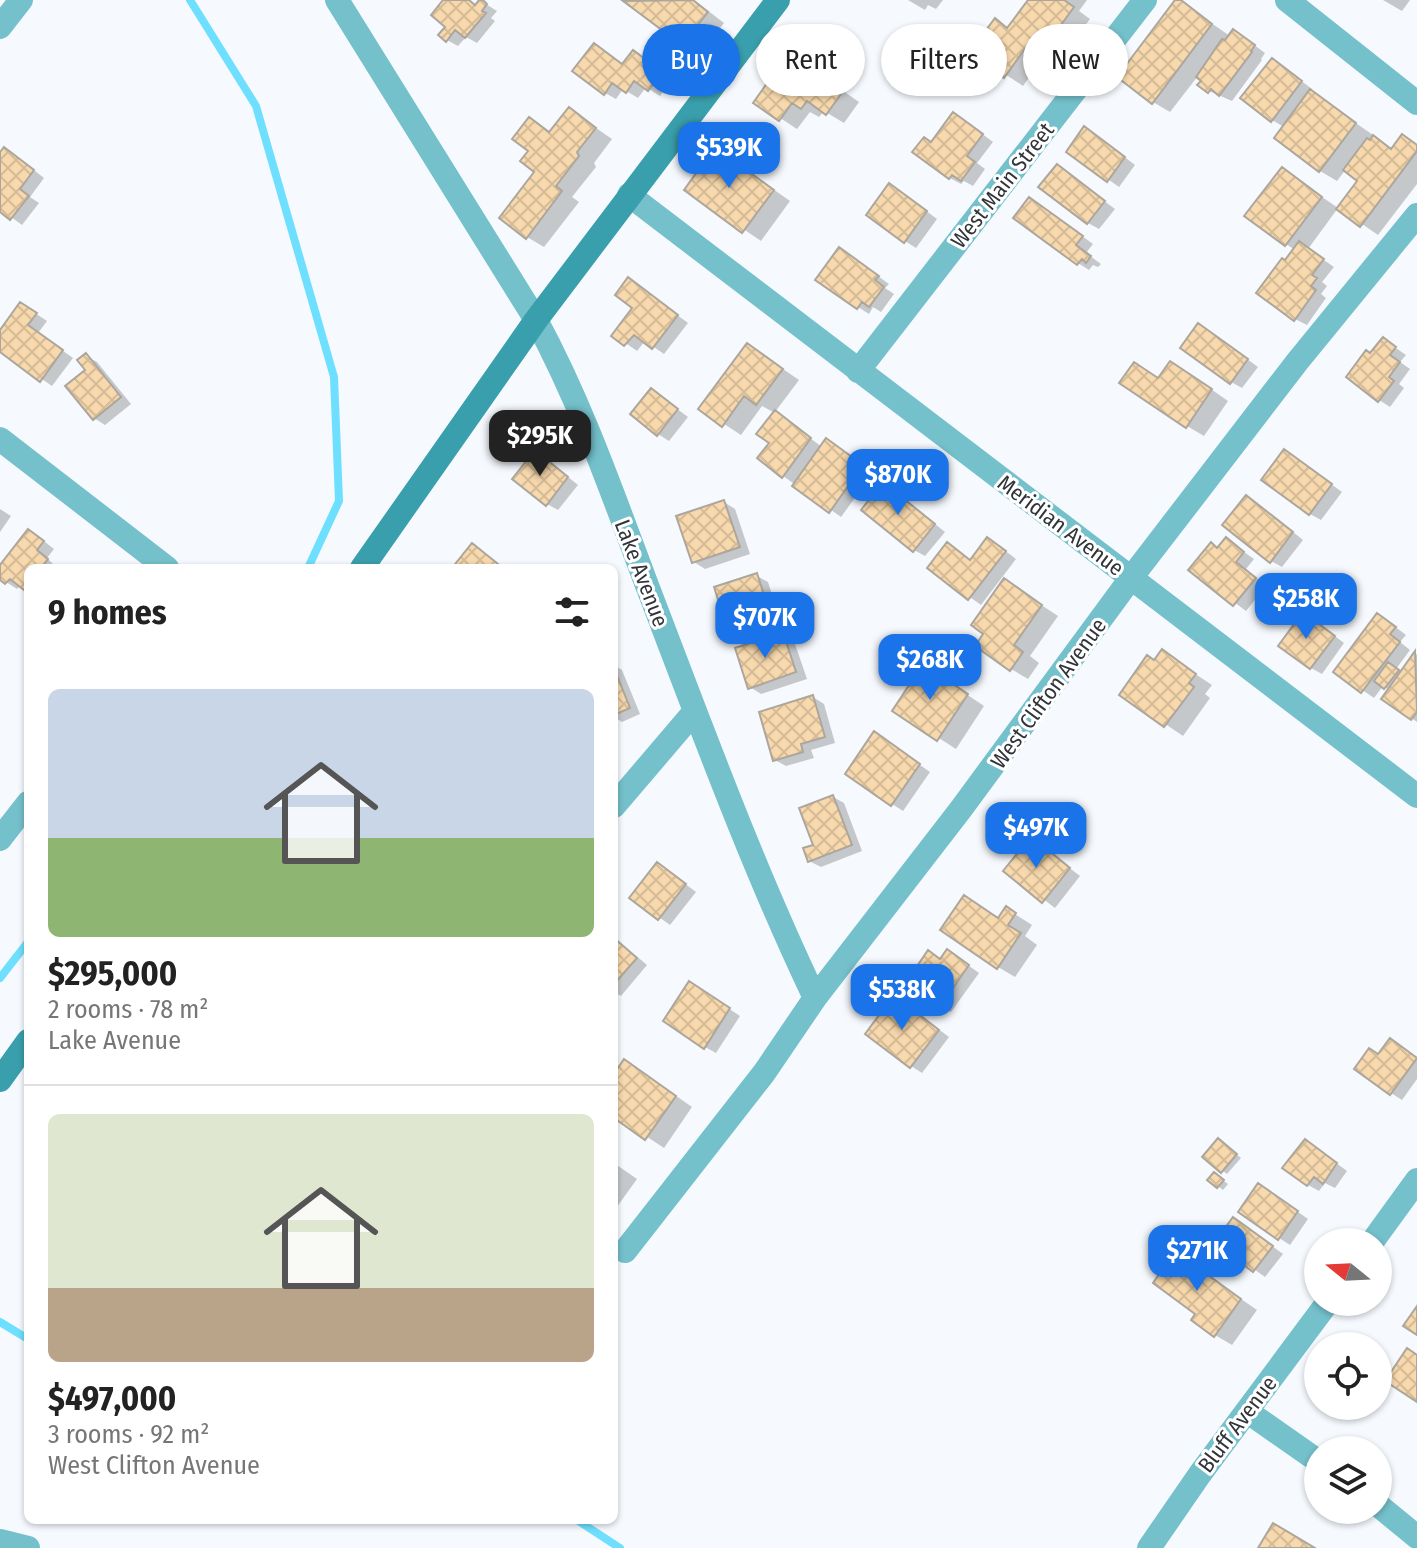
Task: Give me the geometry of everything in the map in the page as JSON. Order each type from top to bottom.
[{"type":"street","points":[[0,27],[21,0]]},
{"type":"street","name":"Lake Avenue","points":[[337,0],[536,320],[559,364],[606,476],[739,828],[815,998]]},
{"type":"street","points":[[365,564],[536,320],[778,0]]},
{"type":"street","name":"West Main Street","points":[[858,371],[1145,0]]},
{"type":"street","points":[[1287,0],[1417,103]]},
{"type":"street","name":"Meridian Avenue","points":[[629,195],[1417,796]]},
{"type":"street","name":"West Clifton Avenue","points":[[625,1251],[764,1073],[815,998],[1032,715],[1131,578],[1297,362],[1417,215]]},
{"type":"street","points":[[0,439],[162,564]]},
{"type":"street","points":[[618,801],[695,711]]},
{"type":"street","points":[[0,839],[24,808]]},
{"type":"street","points":[[0,1080],[24,1047]]},
{"type":"street","points":[[1382,1228],[1417,1180]]},
{"type":"street","name":"Bluff Avenue","points":[[1149,1548],[1318,1316]]},
{"type":"street","points":[[1248,1412],[1304,1451]]},
{"type":"street","points":[[1392,1516],[1417,1537]]},
{"type":"street","points":[[0,1541],[28,1548]]},
{"type":"building","points":[[443,0],[469,0],[475,5],[483,0],[487,4],[482,11],[486,13],[465,38],[455,30],[446,42],[438,35],[445,27],[431,15]]},
{"type":"building","points":[[693,0],[708,12],[699,24],[654,24],[623,1]]},
{"type":"building","points":[[1028,0],[1064,0],[1074,7],[1062,24],[1023,24],[1023,52],[1007,74],[1007,28]]},
{"type":"building","points":[[1175,0],[1181,0],[1212,24],[1152,104],[1128,85],[1128,62]]},
{"type":"building","points":[[1233,29],[1255,45],[1219,96],[1211,89],[1208,93],[1197,85],[1201,81],[1196,77],[1222,39],[1225,40]]},
{"type":"building","points":[[594,43],[622,64],[633,50],[642,57],[642,87],[634,81],[626,93],[612,83],[604,95],[572,71]]},
{"type":"building","points":[[1272,58],[1302,81],[1271,122],[1240,98]]},
{"type":"building","points":[[1310,89],[1356,123],[1319,172],[1274,138]]},
{"type":"building","points":[[758,96],[839,96],[826,115],[807,101],[801,109],[792,103],[779,121],[753,103]]},
{"type":"building","points":[[569,107],[596,128],[556,186],[562,191],[526,239],[499,218],[534,172],[520,161],[528,151],[512,139],[529,117],[549,132]]},
{"type":"building","points":[[953,112],[983,134],[967,156],[975,162],[961,181],[952,175],[949,179],[912,152],[924,137],[931,142]]},
{"type":"building","points":[[1084,126],[1125,157],[1107,182],[1066,152]]},
{"type":"building","points":[[1402,134],[1417,145],[1417,151],[1360,227],[1336,209],[1357,181],[1343,170],[1367,138],[1370,140],[1373,135],[1391,149]]},
{"type":"building","points":[[4,147],[34,170],[20,189],[29,196],[10,220],[0,212],[0,152]]},
{"type":"building","points":[[715,147],[774,190],[742,233],[684,190]]},
{"type":"building","points":[[1057,164],[1105,201],[1087,224],[1038,187]]},
{"type":"building","points":[[1282,167],[1322,197],[1285,246],[1244,216]]},
{"type":"building","points":[[889,183],[927,211],[904,243],[866,215]]},
{"type":"building","points":[[1029,197],[1083,236],[1076,245],[1091,256],[1086,263],[1082,259],[1077,265],[1013,218]]},
{"type":"building","points":[[1299,241],[1324,259],[1312,275],[1317,278],[1311,286],[1316,290],[1294,321],[1256,293]]},
{"type":"building","points":[[839,247],[879,276],[875,280],[884,287],[869,307],[862,302],[857,309],[815,280]]},
{"type":"building","points":[[628,277],[678,315],[652,349],[634,335],[624,346],[611,336],[632,308],[615,295]]},
{"type":"building","points":[[20,302],[37,313],[28,325],[63,350],[40,382],[0,352],[0,330]]},
{"type":"building","points":[[1198,323],[1248,359],[1230,384],[1180,348]]},
{"type":"building","points":[[1383,337],[1396,347],[1390,355],[1400,362],[1389,377],[1394,381],[1378,402],[1346,377],[1366,350],[1370,353]]},
{"type":"building","points":[[747,343],[783,369],[756,405],[744,396],[722,427],[698,409]]},
{"type":"building","points":[[86,353],[121,397],[93,420],[65,386],[85,370],[77,360]]},
{"type":"building","points":[[1170,361],[1212,389],[1186,428],[1119,383],[1134,362],[1158,378]]},
{"type":"building","points":[[651,388],[678,409],[657,436],[630,414]]},
{"type":"building","points":[[775,410],[811,438],[782,478],[757,458],[769,443],[756,434]]},
{"type":"building","points":[[826,438],[863,465],[829,513],[792,486]]},
{"type":"building","points":[[1284,449],[1332,484],[1309,515],[1261,480]]},
{"type":"building","points":[[535,450],[568,477],[546,506],[512,479]]},
{"type":"building","points":[[883,482],[935,524],[913,552],[861,510]]},
{"type":"building","points":[[1246,495],[1293,532],[1270,563],[1222,525]]},
{"type":"building","points":[[724,500],[740,547],[692,563],[676,516]]},
{"type":"building","points":[[28,529],[44,541],[37,550],[48,559],[44,564],[24,564],[24,590],[10,579],[5,584],[0,580],[0,565]]},
{"type":"building","points":[[987,537],[1006,551],[968,600],[927,568],[947,542],[970,560]]},
{"type":"building","points":[[1226,537],[1244,552],[1236,562],[1256,578],[1233,606],[1188,570],[1211,542],[1217,548]]},
{"type":"building","points":[[472,543],[498,564],[455,564]]},
{"type":"building","points":[[757,573],[769,611],[726,625],[714,587]]},
{"type":"building","points":[[1004,578],[1042,605],[1014,645],[1023,652],[1010,671],[975,646],[983,634],[971,625]]},
{"type":"building","points":[[1303,612],[1335,636],[1310,669],[1278,646]]},
{"type":"building","points":[[1377,613],[1396,627],[1390,634],[1400,642],[1361,693],[1333,672]]},
{"type":"building","points":[[783,632],[796,672],[748,689],[735,648]]},
{"type":"building","points":[[1162,649],[1196,674],[1189,683],[1194,687],[1164,727],[1119,695],[1147,655],[1154,660]]},
{"type":"building","points":[[1415,651],[1417,712],[1411,720],[1381,699]]},
{"type":"building","points":[[1388,662],[1399,670],[1384,689],[1374,681]]},
{"type":"building","points":[[923,664],[968,694],[937,741],[892,711]]},
{"type":"building","points":[[618,678],[630,708],[618,713]]},
{"type":"building","points":[[813,695],[825,737],[801,744],[803,752],[773,761],[759,712]]},
{"type":"building","points":[[874,731],[920,764],[891,806],[845,774]]},
{"type":"building","points":[[833,795],[852,845],[808,862],[803,848],[813,845],[799,808]]},
{"type":"building","points":[[1031,836],[1070,868],[1042,903],[1003,871]]},
{"type":"building","points":[[657,862],[686,884],[658,920],[629,898]]},
{"type":"building","points":[[964,895],[998,918],[1006,906],[1016,913],[1008,925],[1021,933],[997,969],[940,930]]},
{"type":"building","points":[[618,941],[637,958],[618,979]]},
{"type":"building","points":[[947,949],[969,965],[939,1008],[905,984],[928,950],[940,959]]},
{"type":"building","points":[[689,981],[730,1008],[704,1049],[663,1021]]},
{"type":"building","points":[[894,995],[939,1030],[910,1068],[865,1034]]},
{"type":"building","points":[[1390,1038],[1417,1058],[1390,1095],[1354,1069],[1369,1048],[1378,1054]]},
{"type":"building","points":[[624,1059],[676,1096],[645,1140],[618,1121],[618,1068]]},
{"type":"building","points":[[1218,1138],[1237,1154],[1221,1173],[1202,1157]]},
{"type":"building","points":[[1305,1139],[1337,1163],[1323,1184],[1314,1177],[1307,1186],[1282,1168]]},
{"type":"building","points":[[1214,1172],[1224,1180],[1217,1188],[1207,1180]]},
{"type":"building","points":[[1258,1183],[1298,1211],[1278,1240],[1238,1212]]},
{"type":"building","points":[[1233,1217],[1273,1246],[1253,1272],[1214,1243]]},
{"type":"building","points":[[1175,1251],[1241,1299],[1214,1337],[1191,1320],[1195,1314],[1153,1283]]},
{"type":"building","points":[[1417,1306],[1417,1335],[1403,1326]]},
{"type":"building","points":[[1407,1348],[1417,1355],[1417,1402],[1392,1386],[1392,1370]]},
{"type":"building","points":[[1273,1523],[1315,1548],[1258,1548]]},
{"type":"waterway","points":[[190,0],[256,106],[334,377],[339,501],[310,564]]},
{"type":"waterway","points":[[0,978],[24,947]]},
{"type":"waterway","points":[[0,1322],[24,1337]]},
{"type":"waterway","points":[[583,1524],[620,1548]]}]
